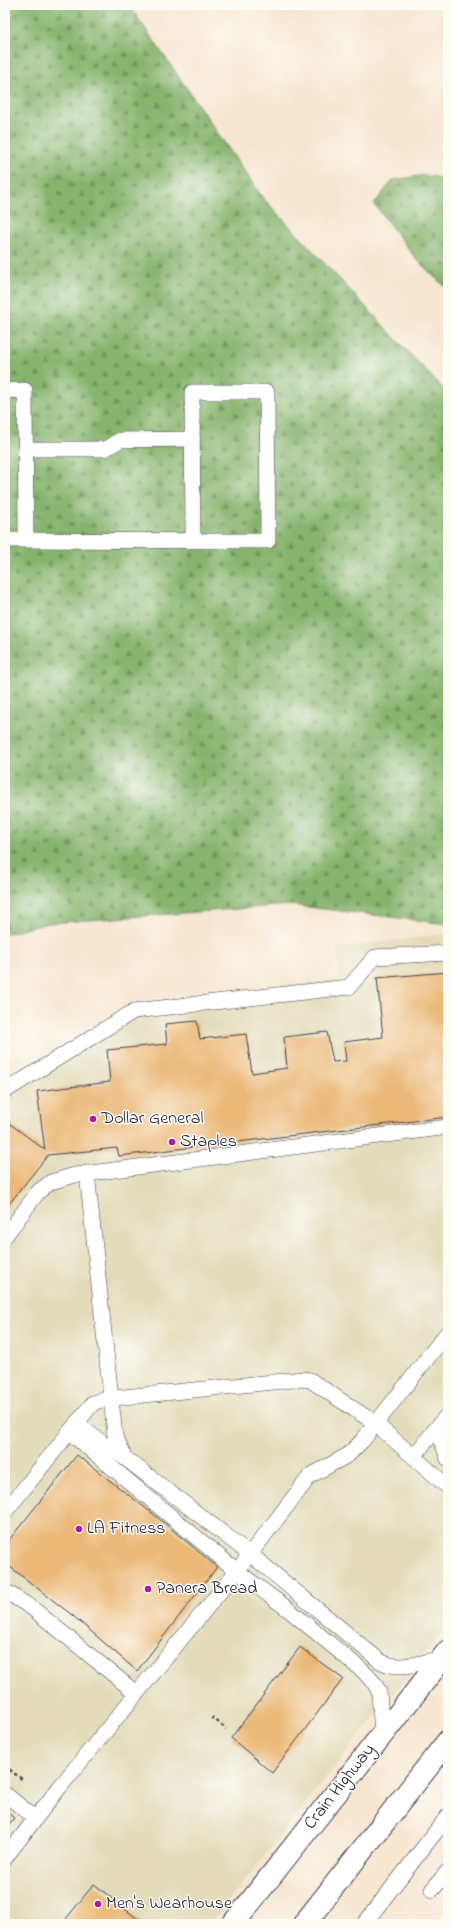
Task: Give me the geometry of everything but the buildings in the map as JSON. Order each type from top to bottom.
[{"type":"highway","name":"Crain Highway","points":[[233,1924],[445,1654]]},
{"type":"highway","points":[[304,1924],[444,1754]]},
{"type":"street","points":[[5,391],[25,390],[26,539]]},
{"type":"street","points":[[5,540],[268,541],[267,392],[192,392],[193,540]]},
{"type":"street","points":[[26,449],[105,449],[120,440],[192,439]]},
{"type":"street","points":[[5,1091],[134,1011],[349,987],[375,957],[448,953]]},
{"type":"street","points":[[5,1236],[39,1191],[51,1182],[76,1175],[448,1127]]},
{"type":"street","points":[[87,1173],[115,1436],[125,1458]]},
{"type":"street","points":[[5,1858],[59,1788],[237,1571],[310,1476],[348,1455],[362,1441],[448,1332]]},
{"type":"street","points":[[5,1512],[93,1403],[112,1398],[303,1379],[310,1380],[375,1423],[448,1487]]},
{"type":"street","points":[[414,1456],[448,1414]]},
{"type":"street","points":[[73,1428],[105,1445],[125,1458],[250,1554],[386,1665],[408,1666],[445,1654]]},
{"type":"street","points":[[73,1428],[154,1502],[237,1571],[289,1610],[363,1671],[375,1684],[379,1692],[382,1734]]},
{"type":"street","points":[[437,1428],[448,1459]]},
{"type":"street","points":[[154,1502],[164,1488]]},
{"type":"street","points":[[5,1591],[32,1608],[136,1693]]},
{"type":"street","points":[[5,1794],[35,1818]]},
{"type":"street","points":[[364,1924],[448,1816]]},
{"type":"street","points":[[432,1890],[448,1871]]},
{"type":"path","points":[[212,1717],[226,1729]]},
{"type":"path","points":[[5,1766],[23,1780]]},
{"type":"shaded area","points":[[444,934],[448,935],[448,1624],[210,1924],[5,1924],[5,1082],[134,1004],[322,982],[339,977],[337,948]]},
{"type":"green space","points":[[5,5],[129,5],[263,198],[448,394],[448,924],[291,905],[49,923],[5,934]]},
{"type":"green space","points":[[425,175],[448,180],[448,290],[417,260],[374,204],[393,180]]},
{"type":"place","name":"Dollar General","points":[[93,1119]]},
{"type":"place","name":"Staples","points":[[172,1142]]},
{"type":"place","name":"LA Fitness","points":[[79,1529]]},
{"type":"place","name":"Panera Bread","points":[[148,1589]]},
{"type":"place","name":"Men's Wearhouse","points":[[98,1904]]}]
